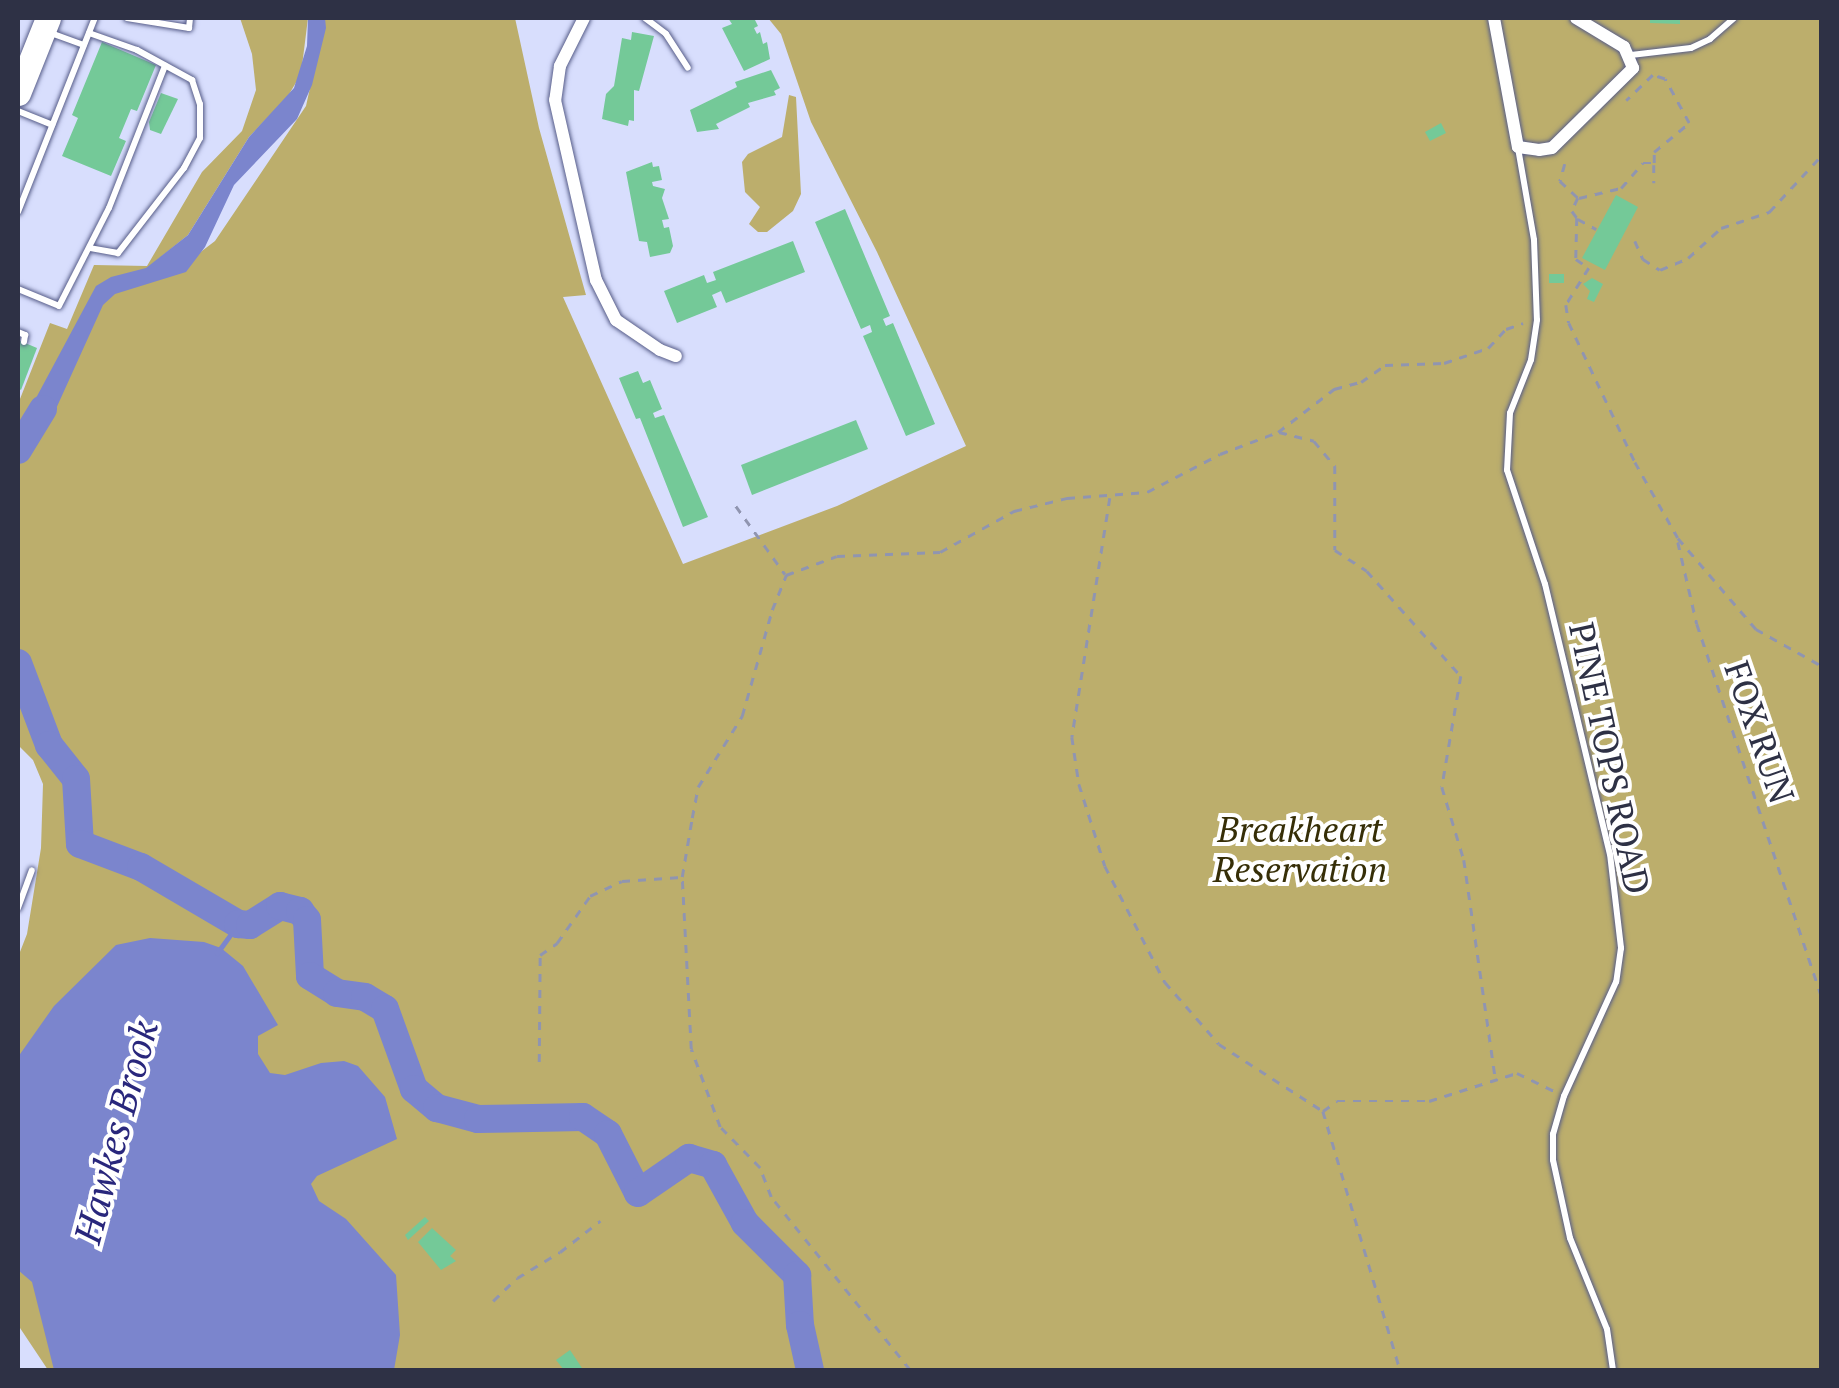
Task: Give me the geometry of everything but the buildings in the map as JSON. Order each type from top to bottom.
[{"type":"highway","points":[[18,93],[45,24]]},
{"type":"street","points":[[584,18],[560,66],[555,100],[596,280],[616,320],[660,350],[676,356]]},
{"type":"street","points":[[1494,18],[1518,146],[1552,148],[1630,73],[1630,55],[1614,40],[1576,18]]},
{"type":"lane","points":[[18,207],[95,18]]},
{"type":"lane","points":[[127,18],[189,28],[190,18]]},
{"type":"lane","points":[[645,18],[670,40],[688,68]]},
{"type":"lane","points":[[1630,55],[1691,48],[1710,39],[1734,18]]},
{"type":"lane","points":[[45,24],[84,45]]},
{"type":"lane","points":[[89,33],[192,80],[200,104],[200,138],[184,168],[118,253],[90,248]]},
{"type":"lane","points":[[18,289],[59,306],[90,248],[165,66]]},
{"type":"lane","points":[[18,111],[52,126]]},
{"type":"lane","name":"PINE TOPS ROAD","points":[[1518,146],[1534,240],[1537,320],[1530,360],[1510,413],[1508,470],[1545,584],[1610,854],[1621,948],[1616,982],[1564,1096],[1553,1134],[1558,1196],[1608,1329],[1613,1370]]},
{"type":"lane","points":[[18,332],[25,334],[24,342]]},
{"type":"lane","points":[[18,908],[32,870]]},
{"type":"path","points":[[1626,101],[1653,75],[1665,78],[1689,123],[1654,152],[1654,184]]},
{"type":"path","points":[[1635,241],[1642,259],[1660,270],[1688,258],[1721,228],[1770,212],[1822,155]]},
{"type":"path","points":[[1578,198],[1621,188],[1643,163],[1654,163]]},
{"type":"path","points":[[1566,164],[1560,181],[1578,198]]},
{"type":"path","points":[[1578,198],[1572,212],[1596,229]]},
{"type":"path","points":[[1577,218],[1576,259],[1589,268],[1566,305],[1574,341],[1678,538],[1756,630],[1822,666]]},
{"type":"path","points":[[910,1370],[771,1197],[760,1168],[720,1127],[691,1049],[682,877],[698,787],[742,716],[772,610],[786,576],[836,556],[940,552],[1014,511],[1067,498],[1147,492],[1220,454],[1278,432],[1334,390],[1361,382],[1385,364],[1444,363],[1488,348],[1506,329],[1537,320]]},
{"type":"path","points":[[1278,432],[1314,441],[1335,466],[1336,550],[1367,570],[1461,676],[1442,787],[1464,860],[1496,1081]]},
{"type":"path","points":[[1110,497],[1072,737],[1079,784],[1105,866],[1165,982],[1219,1044],[1323,1111],[1400,1370]]},
{"type":"path","points":[[736,506],[786,576]]},
{"type":"path","name":"FOX RUN","points":[[1678,538],[1696,624],[1822,998]]},
{"type":"path","points":[[539,1062],[540,955],[557,943],[590,896],[622,881],[682,877]]},
{"type":"path","points":[[1323,1111],[1336,1101],[1428,1101],[1517,1074],[1564,1096]]},
{"type":"path","points":[[492,1301],[517,1278],[600,1221]]},
{"type":"green space","name":"Breakheart Reservation","points":[[240,18],[308,18],[301,74],[288,96],[249,137],[188,235],[151,265],[181,267],[215,241],[306,106],[321,38],[317,18],[515,18],[539,128],[586,295],[563,297],[683,564],[837,506],[966,446],[877,252],[811,122],[781,34],[768,18],[1821,18],[1821,1370],[48,1370],[18,1325],[18,957],[27,934],[41,848],[43,784],[33,760],[18,745],[18,404],[50,323],[67,329],[94,265],[147,266],[202,172],[242,131],[256,90],[252,54]]},
{"type":"green space","points":[[789,95],[796,97],[801,194],[793,211],[767,232],[758,232],[749,224],[760,207],[745,192],[742,162],[748,154],[782,137]]},
{"type":"water","points":[[308,18],[325,18],[326,28],[312,85],[297,119],[234,185],[205,247],[186,272],[115,294],[103,305],[50,422],[26,443],[36,398],[96,286],[111,277],[146,268],[188,235],[249,137],[294,88],[307,46]]},
{"type":"water","points":[[150,938],[204,942],[221,948],[243,966],[278,1025],[258,1036],[258,1054],[270,1073],[285,1075],[321,1063],[344,1061],[358,1066],[385,1097],[397,1139],[317,1176],[311,1184],[319,1201],[346,1219],[396,1275],[400,1335],[394,1370],[54,1370],[32,1282],[18,1270],[18,1057],[54,1006],[116,945]]},
{"type":"waterway","points":[[18,450],[43,409]]},
{"type":"waterway","points":[[18,663],[49,745],[76,779],[80,844],[141,867],[238,924],[250,925],[280,906],[300,911],[307,920],[310,976],[337,993],[365,997],[385,1009],[414,1089],[437,1108],[478,1119],[583,1117],[608,1134],[638,1193],[689,1158],[713,1165],[745,1223],[797,1275],[800,1325],[810,1370]]},
{"type":"waterway","name":"Hawkes Brook","points":[[217,953],[238,924]]}]
